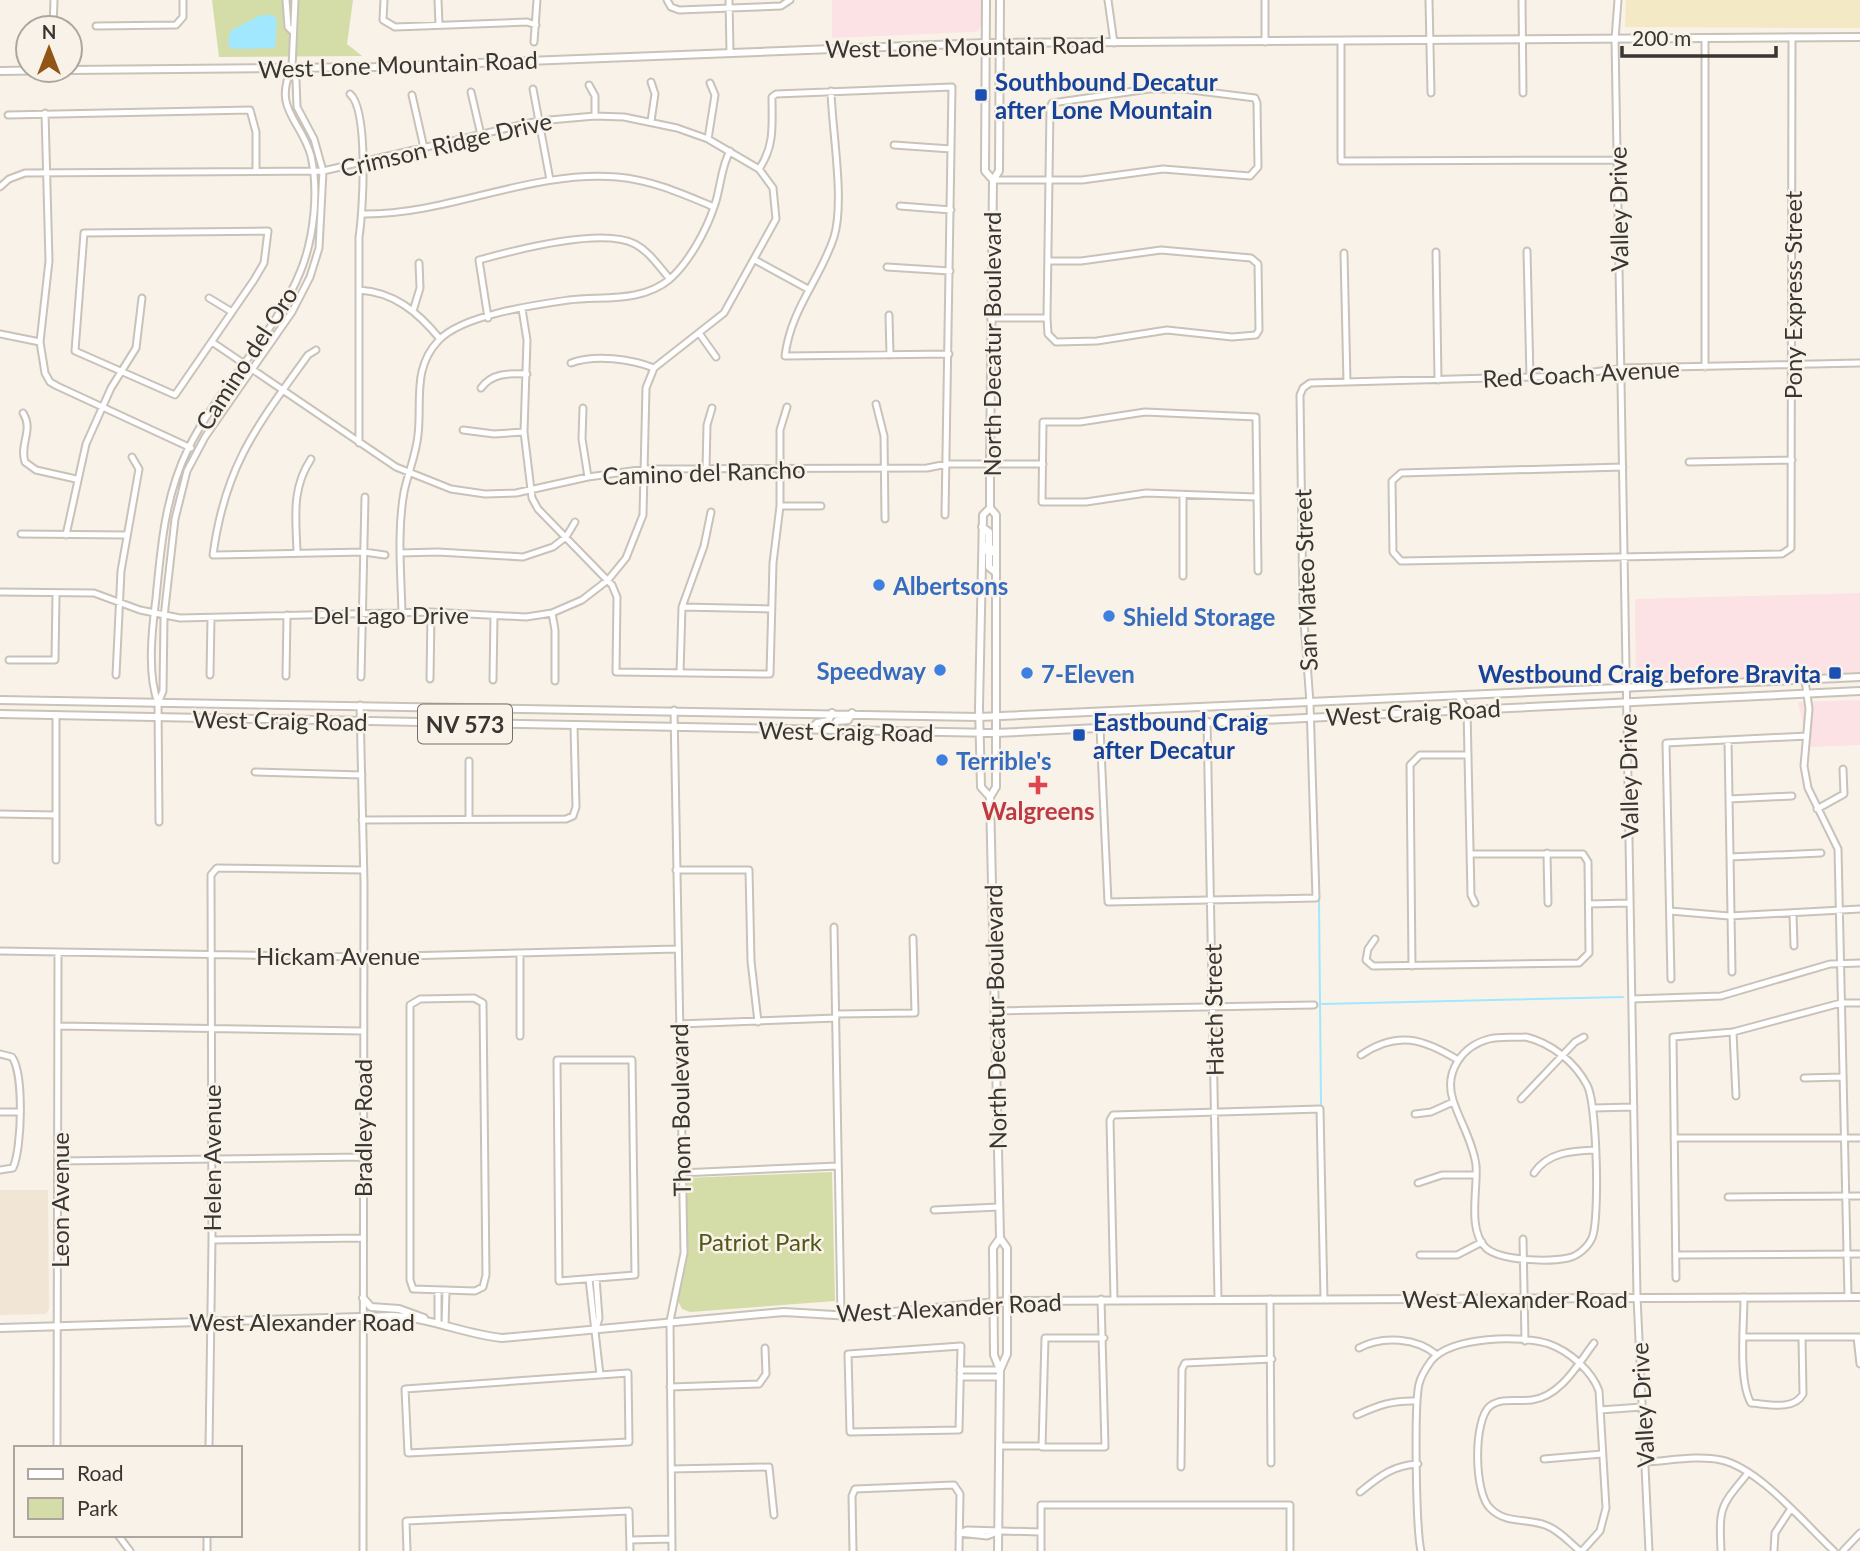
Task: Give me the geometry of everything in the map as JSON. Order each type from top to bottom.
[{"type":"main road","name":"North Decatur Boulevard","points":[[986,0],[985,171],[993,180]]},
{"type":"main road","name":"North Decatur Boulevard","points":[[998,1551],[1000,1373],[1007,1354],[1007,1248],[1000,1238],[990,797],[996,787],[996,515],[990,508],[990,318],[993,180],[999,171],[1000,0]]},
{"type":"main road","name":"West Lone Mountain Road","points":[[84,70],[292,68],[986,43],[1860,37]]},
{"type":"main road","name":"North Decatur Boulevard","points":[[990,508],[983,515],[982,527],[979,717],[981,787],[990,797]]},
{"type":"main road","points":[[982,527],[989,532],[989,546],[995,555]]},
{"type":"main road","points":[[982,542],[989,553],[989,567],[995,572]]},
{"type":"main road","name":"West Craig Road","points":[[0,700],[979,717],[1860,677]]},
{"type":"main road","name":"West Craig Road","points":[[0,714],[995,733],[1860,691]]},
{"type":"main road","points":[[1143,710],[1143,725]]},
{"type":"main road","points":[[810,730],[817,723],[828,721],[832,713]]},
{"type":"main road","points":[[830,730],[837,721],[848,720],[852,713]]},
{"type":"main road","name":"North Decatur Boulevard","points":[[1000,1238],[993,1248],[993,1355],[1000,1373]]},
{"type":"main road","name":"West Alexander Road","points":[[0,1328],[402,1317],[441,1324],[465,1334],[502,1338],[784,1312],[841,1317],[1007,1301],[1860,1297]]},
{"type":"main road","points":[[363,1298],[371,1307],[417,1313],[429,1321]]},
{"type":"street","points":[[96,26],[176,24],[180,22],[183,0]]},
{"type":"street","points":[[286,0],[288,27],[292,31]]},
{"type":"street","points":[[292,68],[295,0]]},
{"type":"street","points":[[384,0],[382,16],[385,23],[395,27],[527,22],[536,25]]},
{"type":"street","points":[[438,0],[439,25]]},
{"type":"street","points":[[534,41],[537,0]]},
{"type":"street","points":[[667,0],[678,10],[781,6],[790,1]]},
{"type":"street","points":[[729,0],[730,53]]},
{"type":"street","points":[[1108,0],[1114,43]]},
{"type":"street","points":[[1265,0],[1265,42]]},
{"type":"street","points":[[1429,0],[1432,93]]},
{"type":"street","points":[[1522,0],[1522,93]]},
{"type":"street","name":"Valley Drive","points":[[1618,0],[1615,39],[1637,1297],[1649,1551]]},
{"type":"street","name":"Pony Express Street","points":[[1624,556],[1787,552],[1792,543],[1792,37]]},
{"type":"street","points":[[1705,38],[1705,367]]},
{"type":"street","points":[[1340,41],[1341,161],[1618,160]]},
{"type":"street","name":"Camino del Oro","points":[[159,822],[158,703],[153,691],[154,614],[166,512],[172,487],[189,447],[283,305],[301,270],[310,241],[313,170],[311,154],[290,118],[286,101],[286,81],[292,68]]},
{"type":"street","name":"Camino del Oro","points":[[158,703],[163,691],[164,617],[175,519],[196,450],[292,312],[310,277],[319,248],[323,171],[314,139],[296,107],[296,80],[292,68]]},
{"type":"street","points":[[651,82],[655,94],[651,121]]},
{"type":"street","points":[[708,139],[715,95],[709,83]]},
{"type":"street","points":[[589,85],[595,96],[595,116]]},
{"type":"street","points":[[570,363],[589,359],[630,361],[654,368],[724,313],[776,219],[773,188],[760,169],[768,156],[773,136],[772,97],[776,94],[951,87],[945,515]]},
{"type":"street","points":[[533,89],[550,180]]},
{"type":"street","points":[[993,180],[1049,181],[1082,180],[1146,169],[1192,170],[1230,176],[1255,173],[1258,167],[1255,98],[1183,89],[1149,89],[1052,103],[1049,181],[1047,318],[1050,339],[1097,341],[1167,330],[1232,337],[1256,335],[1259,330],[1258,264],[1255,260],[1161,250],[1081,261],[1048,261]]},
{"type":"street","points":[[471,92],[481,135]]},
{"type":"street","points":[[831,92],[838,218],[830,245],[792,320],[785,356],[949,354]]},
{"type":"street","points":[[350,94],[359,112],[363,162],[363,214],[359,237],[359,443]]},
{"type":"street","points":[[412,95],[424,148]]},
{"type":"street","points":[[8,115],[250,110],[256,132],[256,170]]},
{"type":"street","points":[[45,113],[49,261],[40,342],[45,373],[50,382],[103,404],[196,450]]},
{"type":"street","name":"Crimson Ridge Drive","points":[[0,187],[9,179],[25,173],[323,171],[538,121],[595,116],[651,121],[708,139],[760,169]]},
{"type":"street","points":[[894,145],[951,149]]},
{"type":"street","points":[[402,613],[400,553],[404,492],[418,435],[419,379],[426,358],[440,339],[453,329],[522,309],[573,300],[632,296],[658,287],[670,279],[688,256],[714,207],[724,162],[730,152]]},
{"type":"street","points":[[363,214],[411,212],[550,180],[589,176],[620,177],[665,187],[714,207]]},
{"type":"street","points":[[900,206],[951,210]]},
{"type":"street","points":[[268,231],[264,262],[232,312],[175,396],[75,351],[85,233],[268,231]]},
{"type":"street","points":[[488,318],[480,260],[546,244],[614,239],[642,248],[670,279]]},
{"type":"street","points":[[1527,251],[1530,378]]},
{"type":"street","points":[[1436,252],[1438,380]]},
{"type":"street","points":[[1345,253],[1347,382]]},
{"type":"street","points":[[755,260],[808,289]]},
{"type":"street","points":[[414,311],[420,288],[419,263]]},
{"type":"street","points":[[887,267],[950,271]]},
{"type":"street","points":[[359,290],[382,293],[414,311],[440,339]]},
{"type":"street","points":[[66,535],[76,480],[103,404],[136,348],[142,298]]},
{"type":"street","points":[[209,298],[232,312]]},
{"type":"street","points":[[522,309],[527,374],[524,432],[530,492],[538,509],[608,580],[617,597],[616,671],[770,674],[771,609],[780,506],[780,430],[787,407]]},
{"type":"street","points":[[890,315],[890,355]]},
{"type":"street","points":[[990,318],[1047,318]]},
{"type":"street","points":[[699,333],[716,357]]},
{"type":"street","points":[[0,334],[40,342]]},
{"type":"street","name":"Camino del Rancho","points":[[212,342],[409,474],[436,485],[474,493],[530,492],[588,477],[646,470],[884,469],[928,468],[947,464],[1042,464]]},
{"type":"street","points":[[316,350],[308,355],[246,444],[227,483],[218,518],[213,555],[297,552],[364,552],[384,555]]},
{"type":"street","name":"Red Coach Avenue","points":[[1303,388],[1310,383],[1530,378],[1621,368],[1860,363]]},
{"type":"street","name":"Del Lago Drive","points":[[0,592],[56,595],[94,593],[164,617],[431,612],[526,617],[552,613],[582,600],[608,580],[635,540],[643,515],[646,387],[654,368]]},
{"type":"street","points":[[481,388],[488,379],[503,374],[527,374]]},
{"type":"street","name":"San Mateo Street","points":[[1211,902],[1316,898],[1311,716],[1303,608],[1300,396],[1303,388]]},
{"type":"street","points":[[876,404],[884,436],[885,519]]},
{"type":"street","points":[[583,408],[582,439],[588,477]]},
{"type":"street","points":[[705,469],[707,425],[712,408]]},
{"type":"street","points":[[1256,497],[1146,493],[1086,502],[1042,502],[1043,422],[1080,422],[1145,412],[1256,417],[1258,571]]},
{"type":"street","points":[[23,413],[29,426],[23,448],[25,462],[36,470],[76,480]]},
{"type":"street","points":[[463,430],[494,434],[524,432]]},
{"type":"street","points":[[116,675],[118,601],[126,535],[139,469],[132,457]]},
{"type":"street","points":[[297,552],[295,497],[299,480],[311,459]]},
{"type":"street","points":[[1689,462],[1792,460]]},
{"type":"street","points":[[1623,467],[1395,476],[1392,505],[1393,552],[1395,558],[1401,561],[1624,556]]},
{"type":"street","points":[[1183,496],[1183,576]]},
{"type":"street","points":[[361,677],[365,497]]},
{"type":"street","points":[[780,506],[821,506]]},
{"type":"street","points":[[680,673],[682,607],[704,546],[711,512]]},
{"type":"street","points":[[400,553],[523,557],[539,554],[566,537],[575,522]]},
{"type":"street","points":[[21,534],[126,535]]},
{"type":"street","points":[[9,660],[55,660],[56,595]]},
{"type":"street","points":[[682,607],[771,609]]},
{"type":"street","points":[[430,679],[431,612]]},
{"type":"street","points":[[552,613],[555,629],[555,681]]},
{"type":"street","points":[[286,615],[286,676]]},
{"type":"street","points":[[493,680],[494,616]]},
{"type":"street","points":[[210,675],[211,618]]},
{"type":"street","points":[[1805,680],[1808,709],[1804,766],[1817,809],[1832,832],[1838,849],[1838,962],[1847,1138],[1848,1297]]},
{"type":"street","points":[[1458,696],[1467,710],[1471,895],[1475,903]]},
{"type":"street","name":"Bradley Road","points":[[360,705],[364,957],[363,1551]]},
{"type":"street","name":"Thom Boulevard","points":[[672,1551],[670,1321],[684,1253],[680,1173],[674,710]]},
{"type":"street","points":[[56,715],[56,860]]},
{"type":"street","name":"Hatch Street","points":[[1207,722],[1218,1299]]},
{"type":"street","points":[[362,820],[566,819],[573,816],[576,807],[574,726]]},
{"type":"street","points":[[1100,728],[1108,902],[1211,902]]},
{"type":"street","points":[[1671,979],[1666,743],[1807,736]]},
{"type":"street","points":[[1728,740],[1732,972]]},
{"type":"street","points":[[1412,966],[1410,765],[1413,759],[1420,755],[1468,755]]},
{"type":"street","points":[[469,761],[469,819]]},
{"type":"street","points":[[1817,809],[1844,794],[1843,769]]},
{"type":"street","points":[[255,772],[362,775]]},
{"type":"street","points":[[1729,799],[1792,796]]},
{"type":"street","points":[[0,814],[56,815]]},
{"type":"street","points":[[1375,939],[1367,948],[1370,965],[1579,963],[1586,960],[1589,953],[1589,904],[1586,858],[1578,852],[1470,854]]},
{"type":"street","points":[[1547,853],[1548,902]]},
{"type":"street","points":[[1730,857],[1821,853]]},
{"type":"street","name":"Helen Avenue","points":[[209,1446],[212,1240],[210,954],[213,870],[363,870]]},
{"type":"street","points":[[676,870],[750,870],[751,961],[758,1021]]},
{"type":"street","points":[[1589,904],[1630,903]]},
{"type":"street","points":[[1670,911],[1729,916],[1860,909]]},
{"type":"street","points":[[1793,912],[1794,946]]},
{"type":"street","points":[[834,927],[841,1317]]},
{"type":"street","points":[[679,1024],[915,1013],[913,938]]},
{"type":"street","name":"Hickam Avenue","points":[[0,951],[364,957],[677,949]]},
{"type":"street","name":"Leon Avenue","points":[[57,1446],[60,1327],[58,952]]},
{"type":"street","points":[[520,954],[520,1036]]},
{"type":"street","points":[[1632,999],[1721,996],[1838,962],[1860,963]]},
{"type":"street","points":[[474,998],[483,1003],[486,1275],[483,1287],[475,1291],[446,1290],[413,1289],[410,1280],[410,1004],[420,999],[474,998]]},
{"type":"street","points":[[1676,1278],[1672,1037],[1733,1032],[1841,1003],[1860,1003]]},
{"type":"street","points":[[994,1011],[1314,1005]]},
{"type":"street","points":[[59,1026],[362,1031]]},
{"type":"street","points":[[1733,1032],[1737,1096]]},
{"type":"street","points":[[1521,1099],[1562,1055],[1584,1037]]},
{"type":"street","points":[[1491,1038],[1538,1040],[1562,1055],[1588,1086],[1593,1108],[1596,1226],[1586,1248],[1567,1258],[1503,1258],[1482,1242],[1476,1228],[1476,1175],[1472,1147],[1453,1102],[1450,1082],[1458,1060],[1475,1044],[1491,1038]]},
{"type":"street","points":[[1361,1055],[1384,1042],[1416,1040],[1432,1044],[1458,1060]]},
{"type":"street","points":[[0,1054],[12,1057],[18,1065],[19,1112],[18,1158],[13,1168],[0,1170]]},
{"type":"street","points":[[558,1060],[632,1060],[635,1275],[592,1279],[559,1281],[558,1060]]},
{"type":"street","points":[[1804,1078],[1842,1077]]},
{"type":"street","points":[[1415,1114],[1432,1112],[1453,1102]]},
{"type":"street","points":[[1593,1108],[1634,1107]]},
{"type":"street","points":[[1114,1299],[1113,1115],[1320,1109],[1324,1299]]},
{"type":"street","points":[[0,1112],[19,1112]]},
{"type":"street","points":[[1674,1138],[1860,1138]]},
{"type":"street","points":[[1534,1173],[1547,1159],[1572,1151],[1595,1150]]},
{"type":"street","points":[[59,1161],[362,1157]]},
{"type":"street","points":[[680,1173],[838,1166]]},
{"type":"street","points":[[1419,1182],[1443,1175],[1476,1175]]},
{"type":"street","points":[[1727,1196],[1860,1196]]},
{"type":"street","points":[[934,1210],[999,1207]]},
{"type":"street","points":[[212,1240],[362,1238]]},
{"type":"street","points":[[1523,1239],[1525,1341]]},
{"type":"street","points":[[1420,1255],[1457,1255],[1482,1242]]},
{"type":"street","points":[[1586,1248],[1593,1255]]},
{"type":"street","points":[[1676,1255],[1860,1254]]},
{"type":"street","points":[[592,1279],[598,1318],[596,1329],[600,1375]]},
{"type":"street","points":[[438,1290],[441,1324]]},
{"type":"street","points":[[441,1324],[446,1290]]},
{"type":"street","points":[[1744,1297],[1746,1391],[1751,1403],[1793,1404],[1803,1394],[1802,1338]]},
{"type":"street","points":[[999,1446],[1105,1447],[1101,1299]]},
{"type":"street","points":[[1270,1299],[1271,1462]]},
{"type":"street","points":[[1744,1337],[1858,1337],[1860,1364]]},
{"type":"street","points":[[1042,1446],[1045,1338],[1104,1338]]},
{"type":"street","points":[[1359,1348],[1377,1341],[1412,1341],[1426,1346],[1437,1355]]},
{"type":"street","points":[[1421,1551],[1417,1401],[1422,1375],[1437,1355],[1449,1347],[1469,1341],[1525,1341],[1553,1346],[1578,1363],[1596,1382],[1600,1410],[1604,1520],[1600,1531],[1581,1551],[1547,1525],[1509,1520],[1489,1508],[1480,1489],[1478,1427],[1488,1408],[1502,1401],[1542,1398],[1559,1386],[1578,1363],[1594,1343]]},
{"type":"street","points":[[961,1346],[960,1373],[959,1430],[850,1432],[848,1354],[961,1346]]},
{"type":"street","points":[[670,1387],[763,1382],[765,1348]]},
{"type":"street","points":[[1181,1466],[1182,1369],[1185,1363],[1272,1359]]},
{"type":"street","points":[[628,1373],[629,1442],[408,1453],[405,1389],[600,1375],[628,1373]]},
{"type":"street","points":[[960,1373],[1000,1373]]},
{"type":"street","points":[[1357,1415],[1382,1403],[1396,1400],[1417,1401]]},
{"type":"street","points":[[1482,1401],[1488,1408]]},
{"type":"street","points":[[1600,1410],[1642,1408]]},
{"type":"street","points":[[1544,1459],[1602,1454]]},
{"type":"street","points":[[1645,1462],[1718,1459],[1748,1473],[1834,1551]]},
{"type":"street","points":[[1360,1492],[1387,1471],[1402,1465],[1418,1464]]},
{"type":"street","points":[[671,1469],[769,1467],[774,1515]]},
{"type":"street","points":[[1721,1551],[1719,1515],[1722,1504],[1748,1473]]},
{"type":"street","points":[[853,1551],[852,1496],[855,1489],[957,1488],[960,1494],[959,1551]]},
{"type":"street","points":[[1041,1551],[1041,1505],[1290,1505],[1290,1551]]},
{"type":"street","points":[[1482,1514],[1489,1508]]},
{"type":"street","points":[[1774,1551],[1775,1533],[1790,1510]]},
{"type":"street","points":[[407,1551],[406,1521],[629,1511],[630,1551]]},
{"type":"street","points":[[959,1533],[967,1530],[1041,1532]]},
{"type":"street","points":[[1843,1551],[1860,1533]]},
{"type":"street","points":[[630,1540],[672,1539]]},
{"type":"shaded area","points":[[832,0],[982,0],[982,23],[978,31],[972,32],[832,38]]},
{"type":"shaded area","points":[[1860,593],[1860,672],[1636,682],[1635,599]]},
{"type":"shaded area","points":[[1860,700],[1860,745],[1808,747],[1798,702]]},
{"type":"shaded area","points":[[0,1190],[48,1190],[49,1309],[46,1314],[0,1315]]},
{"type":"green space","points":[[212,0],[353,0],[347,44],[362,56],[219,57]]},
{"type":"green space","name":"Patriot Park","points":[[832,1172],[835,1301],[690,1312],[682,1309],[678,1301],[687,1251],[686,1178]]},
{"type":"sand","points":[[1626,0],[1860,0],[1860,28],[1625,27]]},
{"type":"water","points":[[261,15],[272,15],[277,19],[275,48],[235,49],[228,46],[230,31]]},
{"type":"waterway","points":[[1319,901],[1321,1104]]},
{"type":"waterway","points":[[1322,1004],[1623,997]]},
{"type":"place","name":"Southbound Decatur after Lone Mountain","points":[[981,95]]},
{"type":"place","name":"Albertsons","points":[[879,585]]},
{"type":"place","name":"Shield Storage","points":[[1109,616]]},
{"type":"place","name":"Speedway","points":[[940,670]]},
{"type":"place","name":"7-Eleven","points":[[1027,673]]},
{"type":"place","name":"Westbound Craig before Bravita","points":[[1835,673]]},
{"type":"place","name":"Eastbound Craig after Decatur","points":[[1079,735]]},
{"type":"place","name":"Terrible's","points":[[942,760]]},
{"type":"place","name":"Walgreens","points":[[1038,785]]}]
